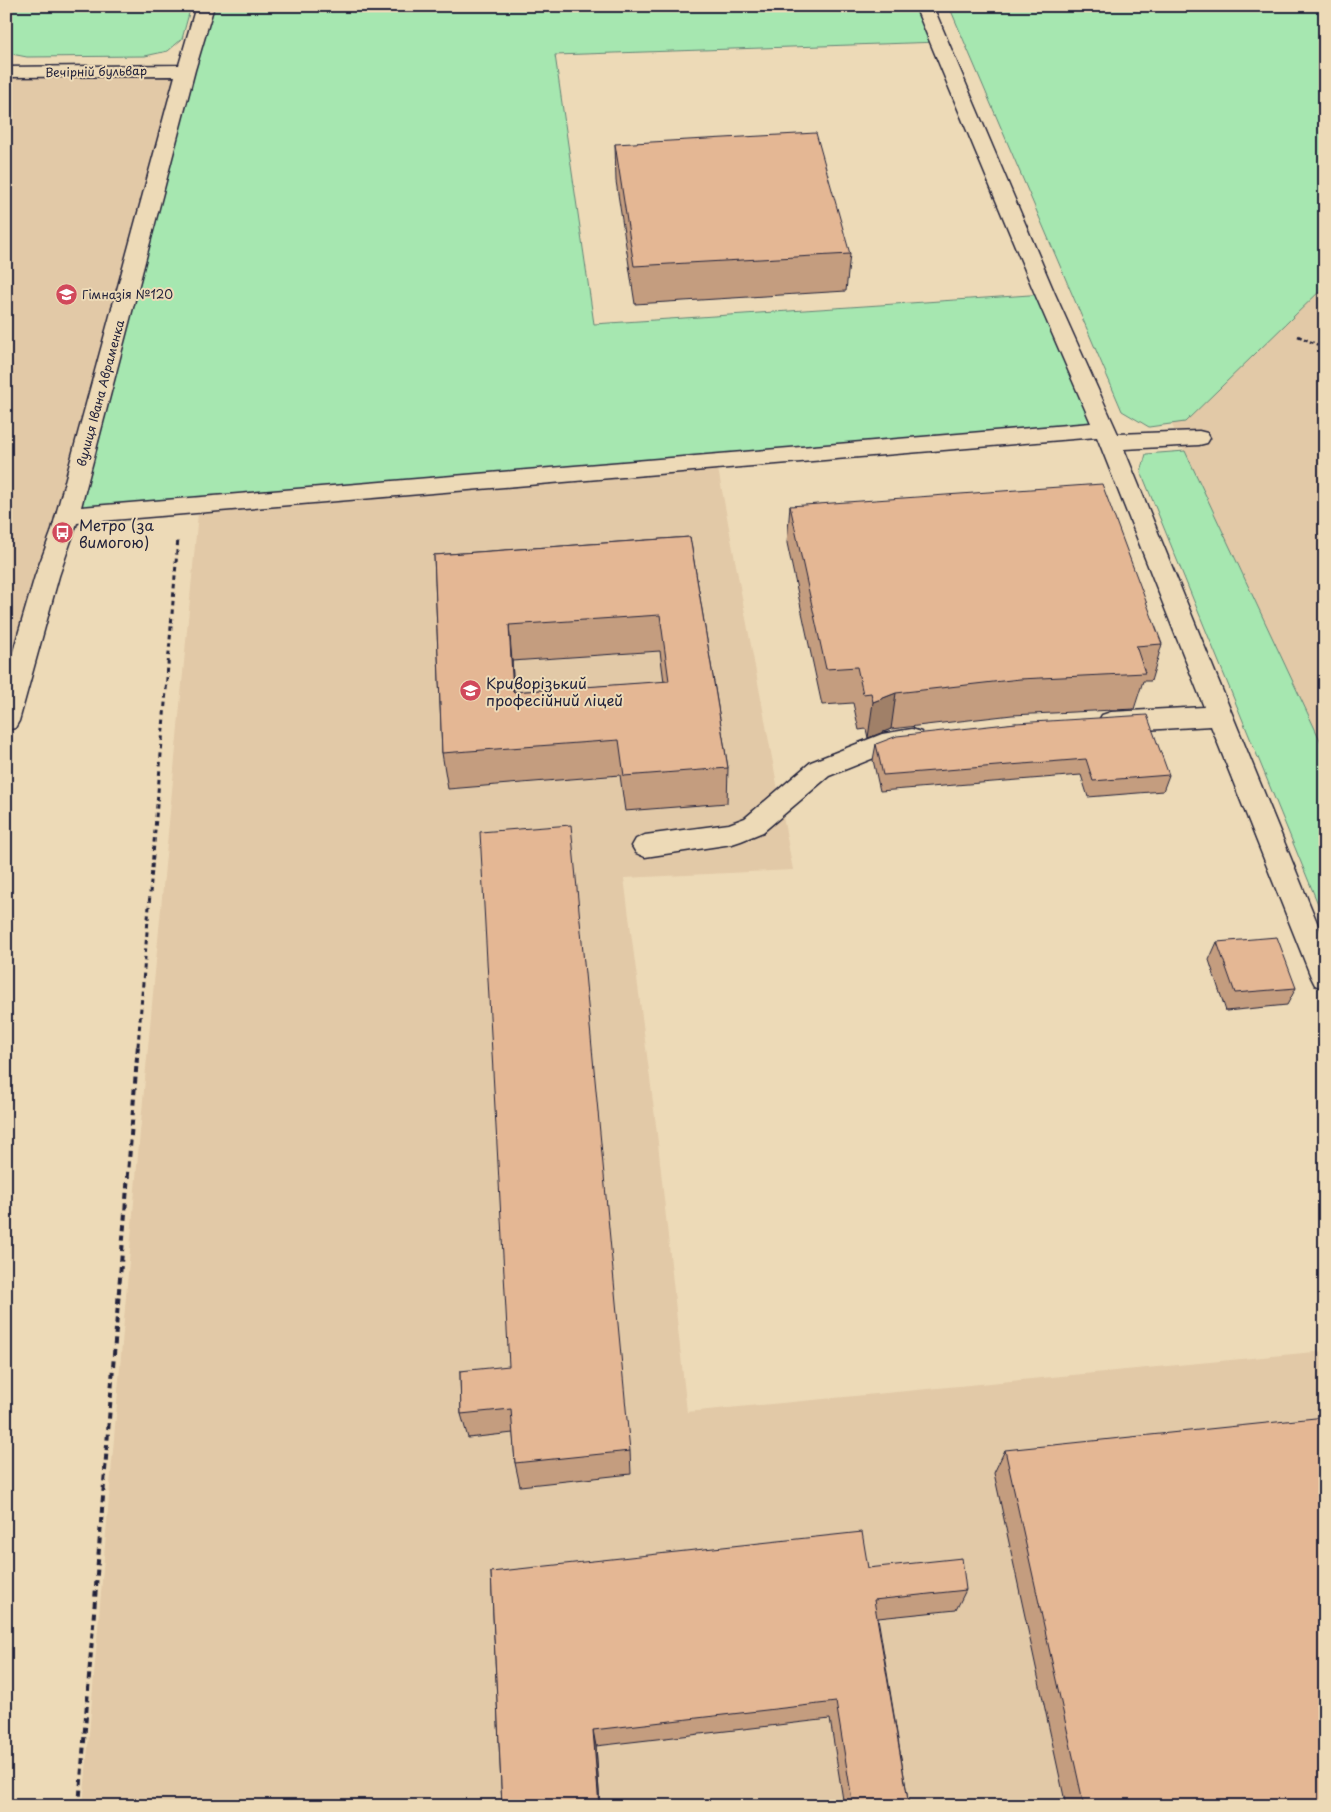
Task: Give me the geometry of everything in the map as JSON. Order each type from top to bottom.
[{"type":"street","name":"вулиця Івана Авраменка","points":[[6,722],[47,576],[63,533],[186,70],[205,6]]},
{"type":"street","points":[[924,6],[1045,294],[1107,435],[1325,977]]},
{"type":"street","name":"Вечірній бульвар","points":[[6,72],[186,70]]},
{"type":"street","points":[[67,516],[737,461],[1107,435],[1199,438]]},
{"type":"street","points":[[1091,723],[1220,716]]},
{"type":"street","points":[[645,846],[732,834],[754,825],[820,769],[891,741],[938,736]]},
{"type":"path","points":[[1298,336],[1325,348]]},
{"type":"path","points":[[79,1806],[181,506]]},
{"type":"shaded area","name":"Гімназія №120","points":[[186,70],[6,721],[6,72]]},
{"type":"shaded area","points":[[1325,139],[1325,745],[1322,744],[1172,425]]},
{"type":"shaded area","points":[[718,469],[793,870],[624,878],[656,1125],[687,1412],[1325,1351],[1325,1806],[83,1806],[138,1154],[198,513]]},
{"type":"green space","points":[[6,6],[191,6],[182,39],[168,51],[145,56],[27,57],[6,53]]},
{"type":"green space","points":[[205,6],[924,6],[939,42],[555,55],[594,324],[1045,294],[1105,429],[67,515]]},
{"type":"green space","points":[[949,6],[1325,6],[1325,286],[1185,422],[1149,427],[1122,411]]},
{"type":"green space","points":[[1185,451],[1322,744],[1325,745],[1325,921],[1141,472],[1146,454]]},
{"type":"building","points":[[816,133],[850,254],[634,266],[615,144]]},
{"type":"building","points":[[1102,484],[1162,644],[1136,646],[1145,673],[1020,679],[896,693],[873,702],[871,693],[863,694],[857,667],[826,669],[790,506]]},
{"type":"building","points":[[690,537],[728,768],[624,776],[619,740],[442,753],[434,555]],"holes":[[[660,615],[669,681],[513,692],[509,625]]]},
{"type":"building","points":[[1147,715],[1169,775],[1093,781],[1086,759],[883,775],[876,744],[897,736],[1016,723]]},
{"type":"building","points":[[571,825],[630,1451],[515,1463],[511,1409],[461,1414],[460,1371],[509,1366],[480,832]]},
{"type":"building","points":[[1277,937],[1296,988],[1235,993],[1217,942]]},
{"type":"building","points":[[1325,1417],[1325,1806],[1084,1806],[1005,1450]]},
{"type":"building","points":[[862,1532],[868,1568],[962,1558],[966,1590],[874,1600],[909,1806],[853,1806],[836,1702],[593,1730],[599,1806],[502,1806],[491,1572]]},
{"type":"place","name":"Гімназія №120","points":[[66,294]]},
{"type":"place","name":"Метро (за вимогою)","points":[[63,533]]},
{"type":"place","name":"Криворізький професійний ліцей","points":[[470,691]]}]
